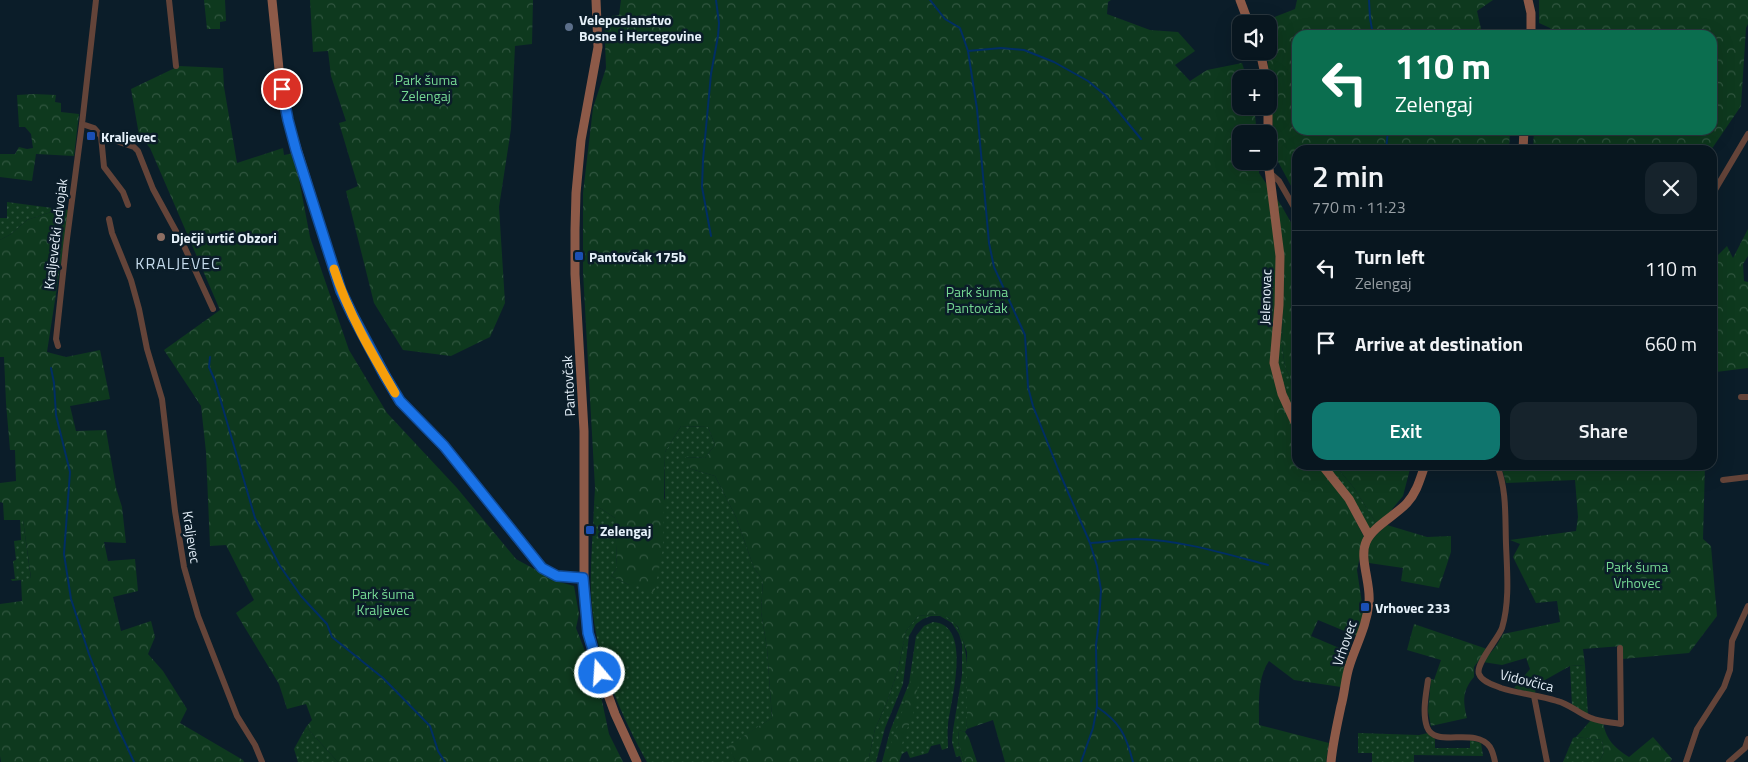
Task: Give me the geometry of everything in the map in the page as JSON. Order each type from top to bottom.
[{"type":"street","points":[[96,0],[82,124],[94,128],[102,136],[138,151],[153,189],[184,246],[213,309]]},
{"type":"street","points":[[169,0],[176,66]]},
{"type":"street","points":[[272,0],[279,69],[288,120],[341,291],[357,325],[400,401],[444,446],[542,568],[557,576],[583,578]]},
{"type":"street","name":"Pantovčak","points":[[596,0],[598,47],[581,140],[575,230],[584,431],[583,578],[586,616],[596,662],[615,714],[638,762]]},
{"type":"street","points":[[1240,0],[1246,15]]},
{"type":"street","points":[[1528,0],[1531,13],[1531,30]]},
{"type":"street","name":"Kraljevečki odvojak","points":[[58,346],[56,339],[66,246],[82,124]]},
{"type":"street","points":[[1717,187],[1748,134]]},
{"type":"street","points":[[102,136],[104,167],[123,192],[128,204]]},
{"type":"street","points":[[1269,172],[1279,181],[1292,204]]},
{"type":"street","name":"Jelenovac","points":[[1269,172],[1280,256],[1279,305],[1274,363],[1282,394],[1292,416]]},
{"type":"street","name":"Kraljevec","points":[[109,219],[112,234],[131,280],[147,349],[162,400],[175,511],[184,567],[191,592],[201,624],[237,716],[262,762]]},
{"type":"street","points":[[1326,470],[1349,499],[1369,536],[1399,511],[1411,498],[1416,491],[1422,470]]},
{"type":"street","name":"Vidovčica","points":[[1499,470],[1502,476],[1505,503],[1506,603],[1502,629],[1478,671],[1482,679],[1503,688],[1567,704],[1591,718],[1621,724],[1620,648]]},
{"type":"street","points":[[1723,480],[1748,477]]},
{"type":"street","name":"Vrhovec","points":[[1332,762],[1334,736],[1349,666],[1360,640],[1367,616],[1370,594],[1363,553],[1369,536]]},
{"type":"street","points":[[1686,762],[1697,729],[1724,687],[1730,670],[1732,642],[1748,606]]},
{"type":"street","points":[[1428,680],[1425,703],[1426,723],[1429,731],[1437,737],[1480,739],[1490,748],[1495,762]]},
{"type":"street","points":[[1534,696],[1547,762]]},
{"type":"street","points":[[1729,762],[1745,748],[1748,740]]},
{"type":"green space","points":[[204,0],[225,0],[226,21],[220,22],[220,29],[207,29]]},
{"type":"green space","name":"Park šuma Zelengaj","points":[[310,0],[533,0],[532,44],[515,46],[511,129],[499,207],[505,303],[490,337],[451,356],[403,350],[374,303],[346,191],[358,186],[339,123],[346,121],[331,76],[328,51],[313,52]]},
{"type":"green space","name":"Park šuma Pantovčak","points":[[621,0],[1111,0],[1108,2],[1107,14],[1150,30],[1178,32],[1195,51],[1175,65],[1190,81],[1207,70],[1242,63],[1244,70],[1232,70],[1232,115],[1255,115],[1256,125],[1232,125],[1232,170],[1259,170],[1259,173],[1292,224],[1292,395],[1290,377],[1285,367],[1282,346],[1284,253],[1281,251],[1275,342],[1288,416],[1292,425],[1292,470],[1323,470],[1345,500],[1364,537],[1357,570],[1364,617],[1359,637],[1318,620],[1311,636],[1351,653],[1346,667],[1343,667],[1345,669],[1341,687],[1294,680],[1269,661],[1262,675],[1259,725],[1329,743],[1326,762],[1005,762],[993,720],[967,729],[967,652],[958,627],[949,618],[935,614],[918,616],[906,631],[898,670],[875,729],[868,762],[736,762],[728,746],[772,718],[767,648],[761,612],[763,580],[754,568],[736,517],[715,476],[691,469],[685,457],[705,458],[715,445],[708,427],[681,426],[665,452],[663,549],[654,594],[639,584],[629,585],[611,576],[617,568],[615,518],[594,504],[595,488],[583,272],[583,193],[593,108],[606,68],[604,17],[619,15]]},
{"type":"green space","points":[[1297,0],[1493,0],[1477,11],[1481,30],[1292,30],[1292,135],[1510,135],[1509,145],[1292,145],[1292,188],[1277,160],[1277,125],[1273,125],[1272,115],[1277,115],[1277,70],[1268,70],[1268,60],[1277,60],[1277,16],[1295,9]]},
{"type":"green space","points":[[1539,0],[1748,0],[1748,24],[1746,28],[1741,106],[1714,145],[1533,145],[1534,135],[1717,135],[1717,30],[1551,30],[1539,23]]},
{"type":"green space","name":"Park šuma Kraljevec","points":[[179,66],[223,68],[224,87],[237,163],[283,148],[284,155],[294,153],[310,237],[349,350],[387,413],[457,488],[516,559],[556,581],[574,586],[579,614],[576,628],[602,701],[609,734],[623,762],[338,762],[306,727],[312,720],[306,704],[287,709],[279,684],[236,613],[254,600],[226,545],[210,546],[206,452],[201,406],[164,350],[220,310],[150,148],[139,135],[131,89]]},
{"type":"green space","points":[[17,95],[56,95],[55,102],[61,103],[61,112],[79,114],[74,156],[36,154],[32,181],[0,177],[0,154],[15,154],[19,147],[33,148],[31,134],[25,127],[19,127]]},
{"type":"green space","points":[[7,202],[60,209],[27,220],[11,234],[0,240],[0,218],[7,218]]},
{"type":"green space","points":[[60,209],[69,210],[47,352],[66,357],[100,350],[110,399],[70,406],[76,431],[106,430],[116,488],[122,507],[126,543],[104,542],[108,561],[135,559],[138,591],[113,597],[121,631],[151,621],[155,637],[148,654],[163,671],[187,709],[180,723],[244,762],[1,762],[0,604],[22,601],[21,580],[31,578],[23,520],[4,520],[3,503],[0,502],[0,483],[16,481],[15,450],[10,450],[4,357],[0,357],[0,240],[11,234],[27,220]]},
{"type":"green space","points":[[1748,229],[1748,256],[1743,264],[1744,281],[1748,282],[1748,368],[1717,372],[1717,256],[1727,246],[1733,258]]},
{"type":"green space","points":[[1281,251],[1284,252],[1282,346],[1285,367],[1290,377],[1292,411],[1277,367]]},
{"type":"green space","points":[[681,426],[708,427],[715,445],[705,458],[686,457],[691,469],[715,476],[736,517],[754,568],[763,580],[761,612],[767,648],[772,718],[729,746],[736,762],[647,762],[613,691],[596,634],[591,574],[594,504],[615,518],[617,568],[611,576],[629,585],[665,498],[665,452]]},
{"type":"green space","points":[[1328,470],[1339,470],[1354,488],[1378,526],[1370,530]]},
{"type":"green space","points":[[1339,470],[1410,470],[1403,496],[1378,526],[1354,488]]},
{"type":"green space","name":"Park šuma Vrhovec","points":[[1502,470],[1705,470],[1703,539],[1711,546],[1717,616],[1689,653],[1622,659],[1622,646],[1583,649],[1585,665],[1570,666],[1536,685],[1535,694],[1514,688],[1530,669],[1526,658],[1502,665],[1483,662],[1497,645],[1503,634],[1560,622],[1557,601],[1536,603],[1513,557],[1520,544],[1510,540],[1576,531],[1578,517],[1575,480],[1506,483]]},
{"type":"green space","points":[[20,519],[23,520],[31,579],[12,581],[11,579],[15,579],[13,561],[16,560],[14,541],[21,540]]},
{"type":"green space","points":[[1387,525],[1427,537],[1451,536],[1451,552],[1439,588],[1401,581],[1403,568],[1369,563],[1369,545]]},
{"type":"green space","points":[[935,614],[950,619],[958,628],[966,655],[968,671],[967,729],[965,732],[959,730],[958,742],[964,762],[962,762],[960,756],[956,757],[952,742],[962,675],[962,644],[959,634],[952,623],[940,616],[931,616],[916,624],[909,636],[903,684],[885,728],[876,762],[868,762],[875,729],[898,670],[906,631],[918,616]]},
{"type":"green space","points":[[933,622],[945,626],[953,635],[956,649],[957,665],[948,728],[948,748],[942,750],[940,744],[931,746],[928,753],[910,758],[907,751],[902,754],[899,762],[882,762],[890,731],[909,683],[916,636],[924,626]]},
{"type":"green space","points":[[1414,624],[1487,649],[1474,667],[1474,677],[1465,692],[1464,701],[1467,718],[1431,726],[1428,711],[1431,679],[1434,680],[1441,660],[1407,650]]},
{"type":"green space","points":[[1585,665],[1588,715],[1572,706],[1570,666]]},
{"type":"green space","points":[[913,672],[920,674],[913,715],[904,736],[898,762],[884,762],[899,723]]},
{"type":"green space","points":[[1591,720],[1603,723],[1612,743],[1629,757],[1653,737],[1672,759],[1670,762],[1599,762],[1604,752],[1602,740],[1576,737]]},
{"type":"green space","points":[[306,727],[338,762],[298,762],[294,749]]},
{"type":"green space","points":[[959,730],[965,732],[969,738],[977,762],[964,762],[958,742]]},
{"type":"green space","points":[[1358,733],[1419,735],[1428,733],[1435,739],[1435,748],[1470,748],[1470,740],[1481,743],[1483,756],[1414,755],[1414,762],[1372,762],[1372,753],[1358,753]]},
{"type":"green space","points":[[1573,738],[1602,740],[1604,752],[1599,762],[1563,762]]},
{"type":"waterway","points":[[711,236],[702,187],[711,74],[719,23],[716,0]]},
{"type":"waterway","points":[[930,0],[945,19],[960,28],[968,51],[977,109],[989,243],[994,267],[1025,335],[1028,387],[1033,406],[1090,543],[1097,566],[1101,590],[1096,645],[1097,707],[1093,728],[1081,762]]},
{"type":"waterway","points":[[1369,0],[1372,30]]},
{"type":"waterway","points":[[968,51],[1001,48],[1024,50],[1054,62],[1088,81],[1105,95],[1141,139]]},
{"type":"waterway","points":[[1386,145],[1388,135]]},
{"type":"waterway","points":[[210,357],[209,367],[215,381],[255,518],[280,566],[301,596],[327,624],[332,637],[383,678],[430,726],[438,751],[445,762]]},
{"type":"waterway","points":[[51,368],[56,415],[70,472],[64,554],[71,599],[89,654],[116,723],[134,762]]},
{"type":"waterway","points":[[1091,543],[1126,539],[1154,540],[1203,548],[1268,565]]},
{"type":"waterway","points":[[1097,707],[1111,718],[1121,730],[1128,744],[1133,762]]},
{"type":"slow traffic","points":[[334,269],[341,291],[353,316],[395,393]]},
{"type":"place","name":"Veleposlanstvo Bosne i Hercegovine","points":[[569,27]]},
{"type":"place","name":"Kraljevec","points":[[91,136]]},
{"type":"place","name":"Dječji vrtić Obzori","points":[[161,237]]},
{"type":"place","name":"Pantovčak 175b","points":[[579,256]]},
{"type":"place","name":"Zelengaj","points":[[590,530]]},
{"type":"place","name":"Vrhovec 233","points":[[1365,607]]},
{"type":"district","name":"KRALJEVEC","points":[[178,263]]},
{"type":"route","points":[[282,89],[296,150],[341,291],[385,376],[400,401],[444,446],[542,568],[557,576],[583,578],[588,633],[600,673]]}]
